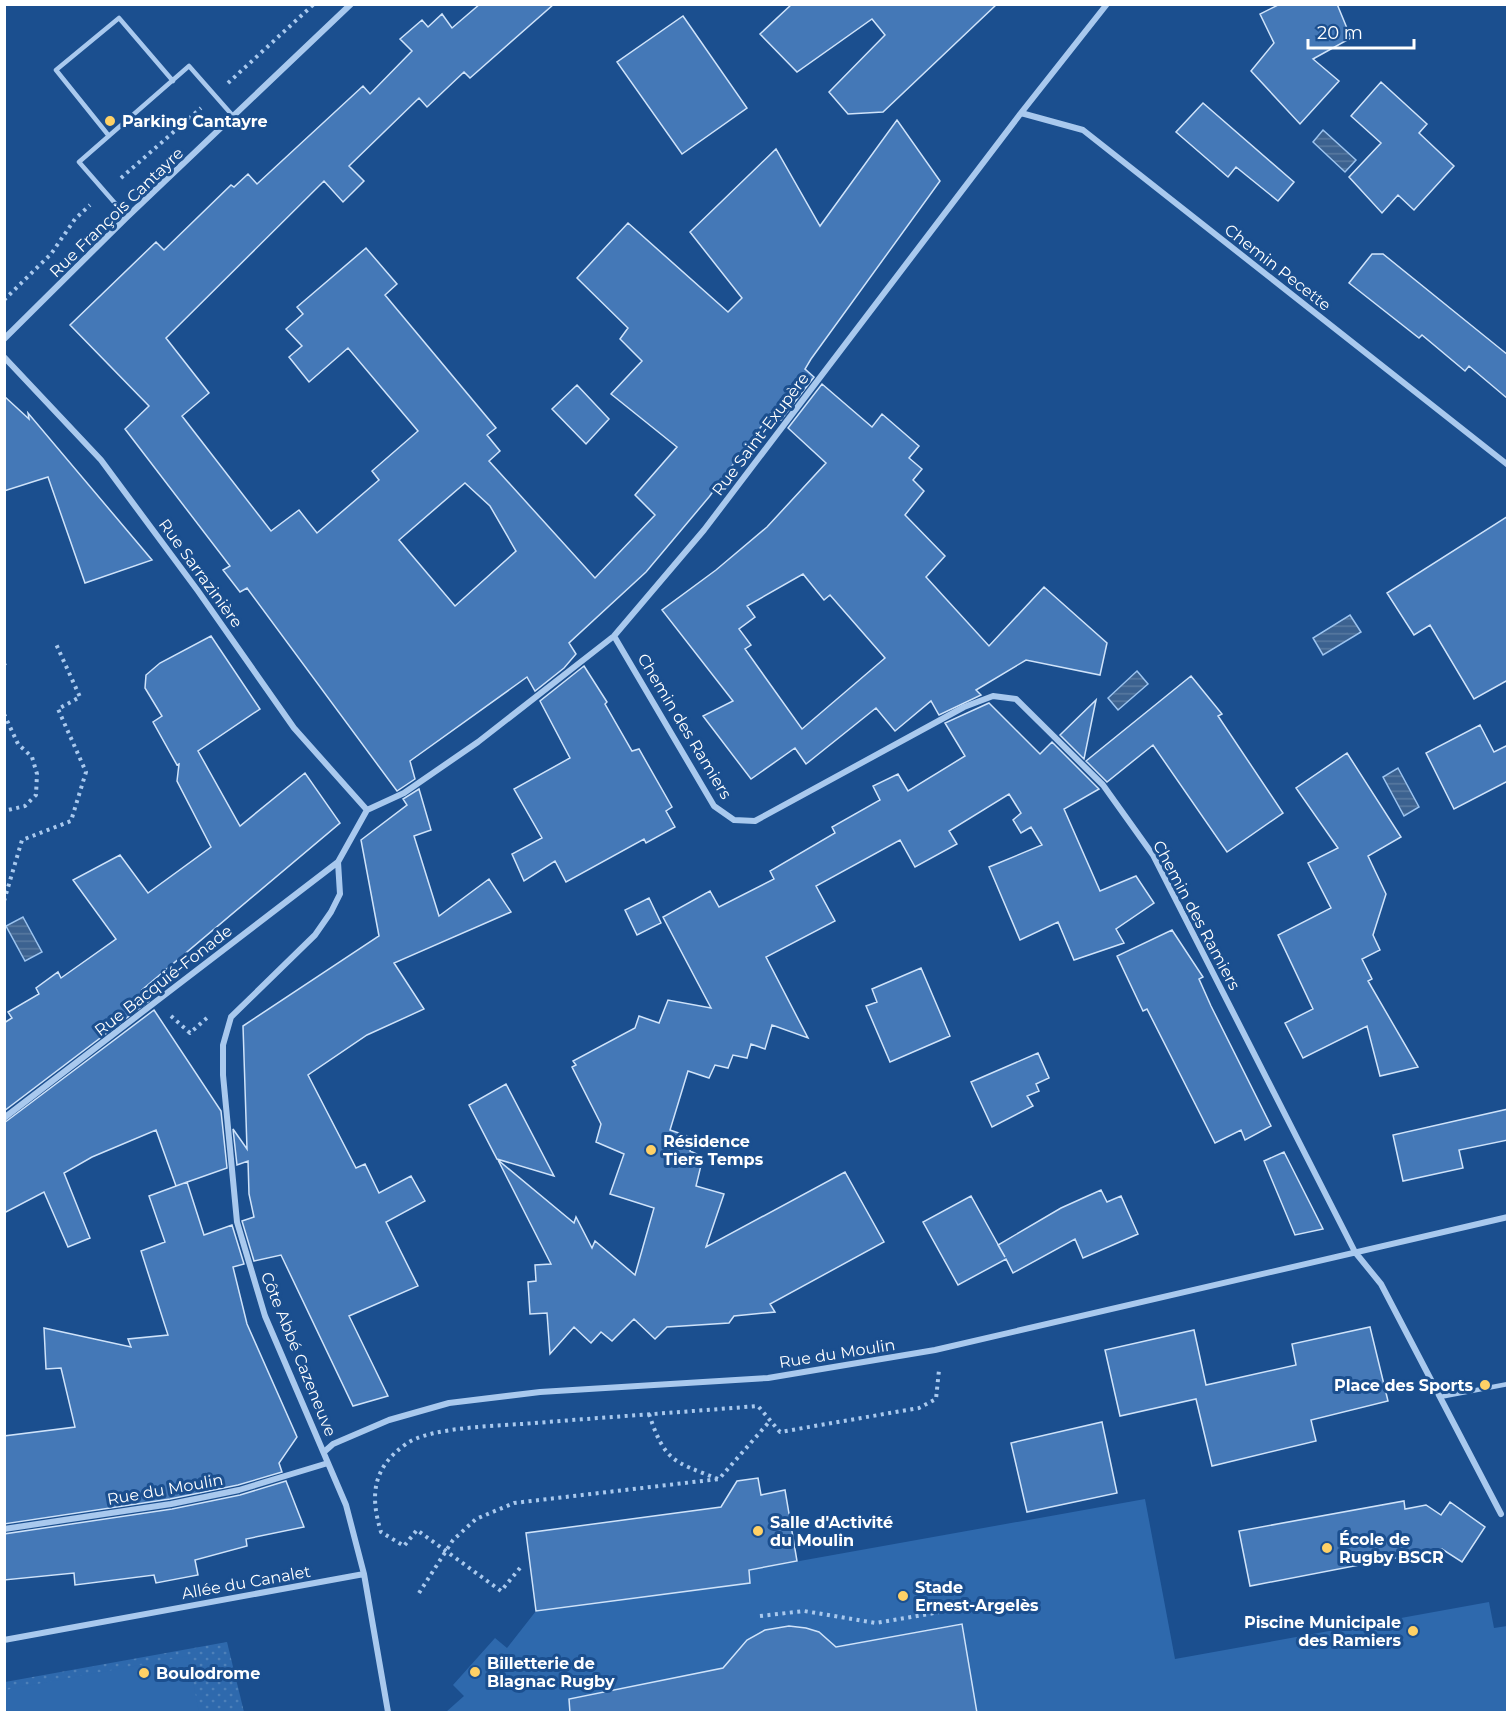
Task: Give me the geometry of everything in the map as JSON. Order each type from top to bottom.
[{"type":"street","name":"Rue François Cantayre","points":[[4,339],[127,217],[351,4]]},
{"type":"street","name":"Rue Saint-Exupère","points":[[367,810],[404,794],[478,742],[614,636],[704,530],[1021,113],[1107,4]]},
{"type":"street","name":"Chemin Pecette","points":[[1021,113],[1083,130],[1508,465]]},
{"type":"street","name":"Rue Sarrazinière","points":[[4,357],[101,460],[192,582],[294,728],[367,810]]},
{"type":"street","name":"Chemin des Ramiers","points":[[614,636],[714,806],[734,820],[755,821],[964,706],[993,696],[1016,699],[1103,785],[1153,855],[1355,1252],[1381,1284],[1501,1514]]},
{"type":"street","points":[[338,862],[367,810]]},
{"type":"street","name":"Côte Abbé Cazeneuve","points":[[324,1452],[265,1316],[237,1222],[223,1075],[223,1045],[231,1017],[315,935],[331,912],[340,894],[338,862]]},
{"type":"street","name":"Rue Bacquié-Fonade","points":[[4,1118],[338,862]]},
{"type":"street","points":[[1355,1252],[1508,1217]]},
{"type":"street","name":"Rue du Moulin","points":[[324,1452],[333,1444],[389,1420],[449,1403],[540,1392],[768,1378],[934,1350],[1355,1252]]},
{"type":"street","points":[[324,1452],[346,1505],[364,1574],[388,1713]]},
{"type":"street","name":"Rue du Moulin","points":[[4,1529],[239,1490],[328,1462]]},
{"type":"street","name":"Allée du Canalet","points":[[4,1640],[364,1574]]},
{"type":"lane","points":[[109,136],[56,70],[119,18],[173,81]]},
{"type":"lane","points":[[127,217],[79,162],[189,66],[233,116]]},
{"type":"lane","points":[[1440,1397],[1508,1384]]},
{"type":"path","points":[[4,300],[51,254],[75,219],[314,4]]},
{"type":"path","points":[[4,901],[22,840],[71,821],[86,772],[58,709],[80,697],[56,644]]},
{"type":"path","points":[[4,714],[18,744],[32,757],[37,774],[36,795],[25,806],[4,811]]},
{"type":"path","points":[[520,1568],[501,1591],[417,1530],[404,1546],[381,1532],[374,1507],[375,1484],[389,1459],[407,1443],[457,1429],[758,1406],[780,1432],[919,1408],[936,1399],[939,1368],[934,1350]]},
{"type":"path","points":[[649,1414],[660,1445],[678,1463],[719,1479]]},
{"type":"path","points":[[420,1593],[453,1540],[476,1519],[514,1503],[719,1479],[770,1422]]},
{"type":"path","points":[[760,1616],[804,1611],[876,1623],[975,1606]]},
{"type":"shaded area","points":[[1323,130],[1356,160],[1345,172],[1313,142]]},
{"type":"shaded area","points":[[1350,615],[1361,632],[1323,655],[1313,638]]},
{"type":"shaded area","points":[[1137,671],[1148,684],[1118,710],[1108,698]]},
{"type":"shaded area","points":[[1398,768],[1419,807],[1404,816],[1383,777]]},
{"type":"shaded area","points":[[23,917],[42,952],[25,961],[6,926]]},
{"type":"shaded area","name":"Stade Ernest-Argelès","points":[[1145,1499],[1175,1659],[1489,1602],[1494,1628],[1507,1626],[1507,1712],[446,1712],[464,1696],[453,1685],[495,1638],[507,1648],[536,1611],[750,1582],[749,1570]]},
{"type":"shaded area","name":"Boulodrome","points":[[227,1642],[244,1712],[5,1712],[5,1682]]},
{"type":"shaded area","name":"Boulodrome","points":[[188,1656],[199,1712],[5,1712],[5,1690]]},
{"type":"building","points":[[480,4],[554,4],[470,78],[464,72],[427,107],[419,98],[349,166],[364,181],[343,202],[324,181],[166,338],[209,393],[182,416],[271,531],[299,510],[317,533],[379,480],[372,471],[418,431],[348,348],[309,382],[289,357],[302,346],[286,329],[303,314],[297,307],[366,248],[397,284],[385,295],[496,428],[487,435],[500,451],[489,461],[595,578],[655,515],[635,495],[677,447],[611,394],[642,361],[620,339],[628,328],[577,278],[628,223],[728,312],[742,298],[690,232],[776,149],[820,226],[897,120],[940,181],[811,359],[805,369],[814,377],[781,420],[772,412],[709,497],[646,572],[569,643],[576,654],[564,668],[535,691],[527,677],[410,761],[415,779],[397,791],[247,588],[240,592],[223,570],[230,566],[125,429],[149,406],[70,325],[156,242],[164,250],[231,185],[234,187],[248,174],[257,184],[363,86],[370,94],[412,51],[400,39],[422,20],[428,27],[442,14],[452,28]],"holes":[[[465,483],[490,506],[516,551],[455,606],[399,540]]]},
{"type":"building","points":[[792,4],[997,4],[883,112],[848,114],[829,92],[885,35],[872,19],[797,72],[760,34]]},
{"type":"building","points":[[1280,4],[1337,4],[1351,38],[1313,59],[1339,81],[1300,124],[1251,71],[1274,43],[1260,14]]},
{"type":"building","points":[[683,16],[747,108],[682,154],[617,62]]},
{"type":"building","points":[[1381,82],[1427,124],[1419,133],[1454,166],[1414,210],[1398,195],[1382,213],[1349,177],[1381,143],[1351,116]]},
{"type":"building","points":[[1203,103],[1294,182],[1278,201],[1236,167],[1228,177],[1176,132]]},
{"type":"building","points":[[1372,254],[1383,254],[1508,355],[1508,399],[1469,366],[1465,371],[1422,335],[1419,338],[1349,283]]},
{"type":"building","points":[[822,384],[872,427],[882,414],[919,446],[909,458],[922,469],[913,480],[924,491],[905,515],[945,556],[926,577],[989,646],[1044,587],[1107,643],[1100,675],[1026,660],[976,690],[981,695],[939,715],[931,701],[895,731],[876,708],[806,764],[795,748],[751,779],[703,716],[733,701],[662,610],[716,570],[767,527],[826,463],[788,428]],"holes":[[[803,574],[824,600],[830,595],[885,658],[802,729],[745,649],[751,645],[739,629],[755,617],[747,606]]]},
{"type":"building","points":[[577,385],[609,419],[586,444],[552,409]]},
{"type":"building","points":[[4,396],[29,419],[28,413],[152,560],[85,583],[48,477],[4,491]]},
{"type":"building","points":[[1508,516],[1508,680],[1474,699],[1430,625],[1414,635],[1387,593]]},
{"type":"building","points":[[211,636],[260,709],[198,751],[240,826],[305,773],[340,823],[142,990],[149,1001],[4,1111],[4,1023],[12,1018],[8,1012],[39,994],[36,988],[58,972],[61,978],[116,939],[73,880],[120,855],[148,893],[211,847],[177,781],[179,764],[177,765],[153,722],[162,716],[145,688],[146,675],[160,663]]},
{"type":"building","points":[[584,666],[607,702],[605,704],[632,751],[639,749],[672,807],[666,811],[675,827],[646,843],[644,839],[566,882],[555,861],[524,881],[512,854],[542,838],[514,789],[570,758],[540,701]]},
{"type":"building","points":[[1191,676],[1222,714],[1218,716],[1283,813],[1227,852],[1153,745],[1107,782],[1086,761]]},
{"type":"building","points":[[1096,700],[1084,759],[1060,735]]},
{"type":"building","points":[[989,703],[1040,754],[1052,742],[1099,789],[1064,809],[1100,891],[1136,876],[1154,903],[1116,929],[1124,943],[1074,960],[1058,922],[1020,940],[989,867],[1042,845],[1031,827],[1021,833],[1013,820],[1021,813],[1009,794],[949,831],[957,844],[915,867],[900,840],[816,886],[835,921],[766,957],[808,1038],[772,1025],[765,1049],[751,1044],[747,1058],[733,1055],[728,1068],[715,1065],[709,1078],[688,1071],[670,1130],[693,1138],[690,1151],[703,1157],[696,1186],[724,1194],[706,1247],[845,1172],[884,1242],[770,1304],[775,1312],[734,1316],[729,1323],[667,1327],[655,1339],[634,1319],[612,1341],[601,1332],[591,1343],[574,1327],[550,1354],[547,1313],[530,1314],[528,1282],[536,1281],[535,1265],[551,1264],[498,1160],[574,1223],[576,1217],[592,1248],[595,1241],[635,1275],[654,1208],[610,1194],[624,1154],[596,1142],[601,1124],[572,1067],[576,1065],[573,1061],[635,1028],[639,1016],[659,1023],[668,1000],[711,1008],[663,917],[710,891],[719,907],[774,879],[770,871],[835,833],[832,827],[880,800],[873,786],[898,774],[908,791],[965,756],[945,723]]},
{"type":"building","points":[[1480,725],[1494,752],[1508,745],[1508,781],[1454,809],[1426,753]]},
{"type":"building","points":[[1347,753],[1401,837],[1368,856],[1386,894],[1373,935],[1380,950],[1362,959],[1372,979],[1368,981],[1418,1067],[1380,1076],[1367,1026],[1303,1058],[1285,1023],[1313,1009],[1278,935],[1331,908],[1308,863],[1338,848],[1296,788]]},
{"type":"building","points":[[419,789],[431,830],[414,836],[439,916],[489,879],[511,912],[394,963],[424,1009],[367,1035],[308,1075],[356,1168],[365,1164],[379,1193],[411,1176],[425,1201],[386,1222],[418,1286],[349,1316],[388,1396],[353,1406],[281,1255],[254,1261],[242,1221],[254,1217],[249,1194],[248,1161],[237,1165],[233,1129],[247,1149],[243,1026],[379,936],[361,840],[407,805],[403,799]]},
{"type":"building","points":[[649,898],[661,923],[637,935],[625,910]]},
{"type":"building","points":[[1172,930],[1203,977],[1199,979],[1211,1006],[1271,1126],[1245,1140],[1241,1130],[1215,1143],[1147,1009],[1143,1011],[1117,956]]},
{"type":"building","points":[[921,968],[950,1036],[890,1062],[866,1006],[877,1002],[872,989]]},
{"type":"building","points":[[154,1010],[221,1111],[227,1168],[176,1186],[156,1130],[92,1157],[64,1173],[90,1238],[68,1247],[44,1192],[4,1213],[4,1123]]},
{"type":"building","points":[[1038,1053],[1049,1078],[1036,1084],[1039,1091],[1027,1096],[1033,1106],[992,1127],[971,1082]]},
{"type":"building","points":[[506,1084],[554,1176],[497,1159],[469,1105]]},
{"type":"building","points":[[1508,1109],[1508,1140],[1459,1150],[1463,1168],[1403,1181],[1393,1135]]},
{"type":"building","points":[[1284,1152],[1323,1229],[1295,1235],[1264,1161]]},
{"type":"building","points":[[187,1182],[204,1235],[232,1225],[244,1264],[233,1267],[247,1324],[297,1437],[279,1463],[282,1472],[238,1485],[170,1499],[4,1524],[4,1436],[75,1427],[61,1368],[46,1369],[44,1328],[131,1347],[128,1339],[168,1335],[141,1251],[165,1242],[149,1196]]},
{"type":"building","points":[[1101,1190],[1107,1202],[1121,1196],[1138,1234],[1083,1258],[1075,1239],[1013,1273],[1006,1259],[958,1285],[923,1222],[971,1196],[998,1245],[1061,1208]]},
{"type":"building","points":[[1370,1327],[1388,1401],[1311,1420],[1316,1441],[1212,1466],[1196,1399],[1120,1416],[1105,1350],[1194,1330],[1206,1385],[1296,1365],[1292,1344]]},
{"type":"building","points":[[1102,1422],[1117,1493],[1027,1512],[1011,1443]]},
{"type":"building","points":[[758,1478],[761,1495],[785,1490],[797,1561],[749,1570],[750,1583],[536,1611],[526,1533],[721,1507],[737,1481]]},
{"type":"building","points":[[286,1481],[304,1527],[246,1539],[247,1546],[195,1560],[198,1575],[156,1583],[154,1575],[75,1585],[74,1573],[4,1580],[4,1534],[172,1509],[240,1495]]},
{"type":"building","name":"École de Rugby BSCR","points":[[1404,1501],[1405,1509],[1426,1505],[1441,1515],[1450,1502],[1485,1527],[1462,1562],[1442,1549],[1250,1586],[1239,1531]]},
{"type":"building","points":[[962,1624],[977,1713],[570,1713],[569,1699],[723,1668],[747,1640],[765,1630],[789,1626],[806,1628],[819,1632],[836,1647]]},
{"type":"place","name":"Parking Cantayre","points":[[110,121]]},
{"type":"place","name":"Résidence Tiers Temps","points":[[651,1150]]},
{"type":"place","name":"Place des Sports","points":[[1485,1385]]},
{"type":"place","name":"Salle d'Activité du Moulin","points":[[758,1531]]},
{"type":"place","name":"École de Rugby BSCR","points":[[1327,1548]]},
{"type":"place","name":"Stade Ernest-Argelès","points":[[903,1596]]},
{"type":"place","name":"Piscine Municipale des Ramiers","points":[[1413,1631]]},
{"type":"place","name":"Billetterie de Blagnac Rugby","points":[[475,1672]]},
{"type":"place","name":"Boulodrome","points":[[144,1673]]}]
